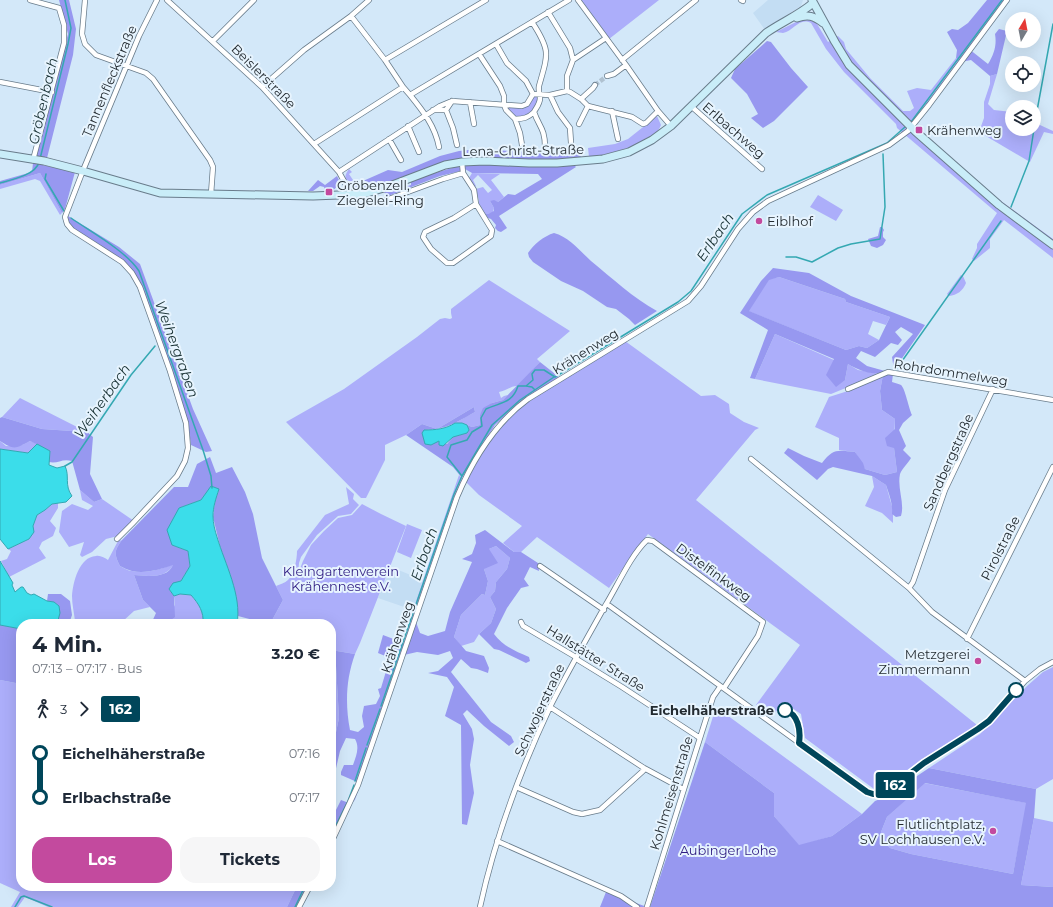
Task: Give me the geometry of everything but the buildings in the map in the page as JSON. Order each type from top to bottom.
[{"type":"street","points":[[30,0],[59,8],[64,25],[64,43],[38,160]]},
{"type":"street","points":[[84,0],[82,34],[85,44],[96,55],[146,73],[153,79],[210,160],[213,167],[211,194]]},
{"type":"street","name":"Tannenfleckstraße","points":[[117,539],[177,476],[185,461],[188,448],[186,423],[170,371],[140,287],[132,273],[122,262],[72,230],[67,224],[65,217],[144,25],[158,0]]},
{"type":"street","name":"Beislerstraße","points":[[167,0],[262,87],[339,172],[351,194]]},
{"type":"street","points":[[213,41],[254,0]]},
{"type":"street","points":[[262,87],[304,50],[351,16],[369,0]]},
{"type":"street","points":[[385,60],[486,0]]},
{"type":"street","points":[[410,95],[569,0]]},
{"type":"street","points":[[578,0],[658,111],[671,126]]},
{"type":"street","points":[[622,60],[696,0]]},
{"type":"street","name":"Krähenweg","points":[[336,832],[358,785],[457,497],[471,468],[495,429],[506,417],[528,399],[688,300],[701,286],[738,229],[753,212],[768,201],[889,145],[912,128],[1007,0]]},
{"type":"street","points":[[814,1],[826,26],[849,65],[912,128],[999,205],[1053,245]]},
{"type":"street","name":"Lena-Christ-Straße","points":[[0,154],[38,160],[160,193],[313,196],[364,194],[445,165],[462,162],[485,161],[557,163],[603,159],[629,152],[652,140],[671,126],[748,51],[774,28],[802,12],[814,1]]},
{"type":"street","points":[[548,12],[570,48],[573,60],[567,76],[567,91]]},
{"type":"street","points":[[774,28],[804,15],[812,16],[826,26]]},
{"type":"street","points":[[351,16],[385,60],[403,87],[426,115],[435,132],[439,147]]},
{"type":"street","points":[[515,119],[522,119],[530,116],[539,104],[539,87],[546,59],[546,47],[532,22]]},
{"type":"street","points":[[573,60],[606,38]]},
{"type":"street","points":[[496,44],[507,63],[526,81],[533,94]]},
{"type":"street","name":"Lena-Christ-Straße","points":[[479,54],[500,86],[504,96],[504,105],[506,110],[515,119],[522,145]]},
{"type":"street","points":[[607,76],[614,74],[626,65]]},
{"type":"street","points":[[0,82],[52,92]]},
{"type":"street","points":[[581,99],[594,88],[595,85]]},
{"type":"street","points":[[314,144],[403,87]]},
{"type":"street","points":[[533,94],[550,95],[567,91],[573,93],[588,106],[632,117],[643,124],[646,123],[658,111]]},
{"type":"street","points":[[339,172],[433,110],[452,101],[522,106],[528,104],[533,94]]},
{"type":"street","name":"Lena-Christ-Straße","points":[[550,95],[558,112],[570,128],[571,143]]},
{"type":"street","points":[[433,110],[446,110],[452,101]]},
{"type":"street","name":"Lena-Christ-Straße","points":[[470,102],[474,124]]},
{"type":"street","points":[[580,124],[588,106]]},
{"type":"street","name":"Erlbachweg","points":[[692,107],[762,169]]},
{"type":"street","name":"Lena-Christ-Straße","points":[[446,110],[453,128],[457,145]]},
{"type":"street","points":[[612,111],[618,139]]},
{"type":"street","name":"Lena-Christ-Straße","points":[[534,112],[543,130],[545,147]]},
{"type":"street","points":[[408,126],[419,152]]},
{"type":"street","points":[[389,139],[401,160]]},
{"type":"street","points":[[462,162],[463,173],[474,190],[476,204],[492,230],[491,236],[453,263],[447,263],[431,249],[424,239],[423,234],[454,218],[476,204]]},
{"type":"street","points":[[379,201],[386,200],[463,173]]},
{"type":"street","name":"Rohrdommelweg","points":[[848,389],[888,372],[1053,400]]},
{"type":"street","name":"Sandbergstraße","points":[[908,588],[913,582],[945,490],[993,389]]},
{"type":"street","points":[[751,459],[908,588],[932,612],[1024,681]]},
{"type":"street","name":"Pirolstraße","points":[[967,639],[1053,467]]},
{"type":"street","name":"Schwojerstraße","points":[[480,907],[497,841],[532,746],[550,707],[613,591],[640,548],[647,540],[651,540]]},
{"type":"street","name":"Distelfinkweg","points":[[651,540],[763,622]]},
{"type":"street","points":[[540,566],[604,610]]},
{"type":"street","points":[[607,604],[867,792],[873,794],[881,794],[888,791],[924,763],[989,721],[1024,681],[1040,669],[1053,662]]},
{"type":"street","name":"Hallstätter Straße","points":[[521,622],[523,626],[576,658],[700,738]]},
{"type":"street","name":"Kohlmeisenstraße","points":[[647,907],[683,788],[714,697],[758,636],[763,622]]},
{"type":"street","points":[[550,707],[644,768],[683,788]]},
{"type":"street","points":[[516,787],[573,812],[582,814],[600,810],[643,771],[644,768]]},
{"type":"street","points":[[497,841],[621,896],[637,907]]},
{"type":"street","points":[[299,907],[307,891]]},
{"type":"shaded area","points":[[768,0],[803,0],[801,6],[765,30],[753,13]]},
{"type":"shaded area","points":[[455,423],[467,425],[469,430],[467,433],[453,437],[443,446],[439,445],[439,441],[431,445],[425,444],[422,433],[424,430],[440,429]]},
{"type":"shaded area","points":[[37,444],[50,451],[49,465],[57,468],[65,466],[68,488],[72,496],[66,502],[52,504],[37,515],[33,526],[34,532],[29,539],[8,549],[0,539],[0,449],[28,453]]},
{"type":"shaded area","points":[[211,486],[219,489],[214,509],[213,521],[216,535],[235,591],[237,619],[203,619],[200,608],[191,595],[180,594],[174,596],[169,589],[173,583],[181,581],[190,566],[188,551],[172,545],[167,530],[179,508],[201,500]]},
{"type":"shaded area","points":[[0,561],[13,583],[12,585],[15,592],[23,587],[27,593],[31,595],[34,594],[47,601],[54,602],[59,606],[60,613],[58,619],[16,619],[16,628],[0,625]]},
{"type":"shaded area","points":[[391,567],[423,580],[413,610],[378,598]]},
{"type":"green space","points":[[59,0],[69,0],[76,29],[73,55],[47,158],[36,156],[68,34]]},
{"type":"green space","points":[[581,0],[659,0],[609,39]]},
{"type":"green space","points":[[987,0],[1005,0],[969,49],[988,64],[992,57],[996,42],[995,34],[999,29],[1005,30],[1005,40],[997,74],[990,76],[971,60],[961,62],[956,58],[957,50],[947,32],[952,29],[958,30],[968,23]]},
{"type":"green space","points":[[804,18],[814,19],[828,42],[838,36],[844,42],[846,49],[870,78],[903,111],[910,111],[914,108],[907,91],[917,88],[931,90],[956,58],[960,61],[913,123],[917,129],[1002,202],[1053,239],[1053,258],[1004,220],[990,239],[990,248],[974,261],[972,259],[977,248],[977,244],[997,213],[897,128],[896,124],[844,72],[826,49],[811,23],[803,22],[787,32],[776,32]]},
{"type":"green space","points":[[767,41],[771,42],[808,87],[774,121],[763,128],[751,118],[758,114],[747,94],[731,78],[735,69]]},
{"type":"green space","points":[[997,74],[988,104],[994,110],[1005,111],[1005,136],[1041,136],[1041,125],[1053,131],[1053,134],[1044,132],[1030,162],[979,132],[984,118],[984,102],[990,84],[990,76]]},
{"type":"green space","points":[[535,96],[538,98],[538,102],[530,116],[515,118],[506,106],[528,105]]},
{"type":"green space","points":[[657,116],[661,125],[657,132],[650,138],[618,151],[589,157],[588,148],[615,144],[628,139]]},
{"type":"green space","points":[[478,149],[479,157],[465,159],[367,190],[363,181],[388,170],[402,172],[440,156],[459,151]]},
{"type":"green space","points":[[493,150],[546,153],[580,152],[581,158],[544,160],[492,158]]},
{"type":"green space","points":[[33,163],[75,172],[65,209],[62,213],[40,173],[0,185],[0,181],[32,172]]},
{"type":"green space","points":[[467,164],[574,165],[576,167],[499,216],[507,228],[501,232],[495,228],[496,225],[485,214],[494,211],[490,201],[494,200],[498,202],[508,194],[515,195],[542,179],[538,174],[472,173],[465,169]]},
{"type":"green space","points":[[459,166],[461,171],[440,176],[388,196],[384,192],[404,184],[408,186],[411,185],[411,181]]},
{"type":"green space","points":[[349,169],[352,172],[349,174],[355,183],[357,182],[360,185],[363,181],[367,190],[357,192],[354,191],[348,180],[345,179]]},
{"type":"green space","points":[[40,173],[62,213],[60,215],[40,181],[35,179],[0,189],[0,185]]},
{"type":"green space","points":[[472,173],[500,174],[491,180],[504,197],[498,202],[490,201],[494,208],[493,213],[485,214],[479,205],[476,189],[483,187],[488,193],[492,190],[478,175],[473,180],[476,186],[475,187],[469,178]]},
{"type":"green space","points":[[337,176],[340,182],[333,190],[326,192],[324,187],[320,186],[313,191],[308,191],[318,180],[325,185]]},
{"type":"green space","points":[[818,195],[843,210],[836,221],[810,207]]},
{"type":"green space","points":[[68,216],[119,247],[140,264],[193,409],[212,451],[206,452],[191,445],[188,424],[138,279],[124,262],[74,230],[67,219]]},
{"type":"green space","points":[[880,227],[884,230],[883,237],[886,240],[883,245],[877,248],[871,246],[868,239],[878,236]]},
{"type":"green space","points":[[554,233],[569,241],[623,288],[657,311],[635,325],[616,309],[607,307],[583,291],[561,281],[533,262],[528,253],[533,246]]},
{"type":"green space","points":[[773,268],[809,273],[851,296],[925,325],[894,370],[892,357],[913,334],[901,327],[895,332],[902,340],[898,345],[891,343],[875,357],[861,351],[856,358],[867,366],[885,371],[881,373],[871,373],[848,364],[845,380],[836,387],[826,375],[834,359],[775,334],[755,379],[750,378],[768,330],[740,313],[761,281]],"holes":[[[779,277],[845,299],[846,302],[890,317],[879,340],[867,348],[859,346],[846,350],[749,311],[769,280]]]},
{"type":"green space","points":[[961,275],[966,283],[965,286],[955,295],[949,296],[947,294]]},
{"type":"green space","points":[[779,277],[845,299],[846,302],[890,317],[886,325],[873,321],[868,334],[879,340],[867,348],[859,346],[846,350],[748,311],[769,279]]},
{"type":"green space","points":[[489,280],[570,331],[537,359],[540,362],[518,386],[513,386],[499,392],[501,398],[508,395],[503,400],[492,403],[480,415],[480,425],[472,427],[462,423],[455,423],[475,412],[474,407],[437,429],[422,424],[406,435],[385,445],[385,460],[366,498],[361,498],[286,422],[344,389],[440,319],[452,318],[451,309]]},
{"type":"green space","points":[[775,334],[834,360],[845,380],[848,364],[858,370],[880,374],[831,394],[755,379]]},
{"type":"green space","points":[[625,341],[701,396],[715,395],[729,404],[730,413],[744,422],[759,428],[755,430],[696,500],[977,725],[922,759],[883,788],[874,789],[805,738],[801,714],[783,702],[772,717],[756,705],[800,645],[648,534],[609,588],[537,537],[521,552],[514,552],[503,543],[522,526],[479,495],[466,482],[488,443],[507,418],[529,401]]},
{"type":"green space","points":[[540,362],[559,377],[520,402],[495,425],[462,478],[453,467],[406,435],[422,424],[436,429],[424,430],[431,445],[437,441],[447,444],[453,437],[467,433],[469,430],[467,425],[472,427],[480,425],[480,415],[483,408],[492,403],[503,400]]},
{"type":"green space","points":[[889,373],[893,374],[892,382],[901,385],[912,415],[903,423],[899,430],[906,446],[903,450],[911,458],[900,474],[899,485],[902,511],[901,516],[896,517],[892,514],[891,503],[886,485],[872,476],[833,467],[828,469],[817,480],[784,453],[788,448],[822,463],[829,455],[836,451],[855,452],[863,463],[865,469],[885,475],[897,472],[894,448],[887,446],[885,438],[895,429],[895,419],[882,410],[880,391],[883,375]]},
{"type":"green space","points":[[883,375],[880,391],[882,410],[895,419],[894,448],[897,472],[885,475],[865,469],[855,452],[839,450],[839,438],[815,427],[829,397],[851,390]]},
{"type":"green space","points":[[20,398],[87,432],[42,429],[2,417]]},
{"type":"green space","points":[[474,407],[475,412],[451,425],[438,429]]},
{"type":"green space","points":[[2,417],[42,429],[87,432],[93,437],[90,474],[102,499],[94,502],[80,490],[72,461],[65,460],[49,462],[50,451],[30,441],[18,447],[12,447],[0,441],[0,418]]},
{"type":"green space","points":[[0,441],[6,446],[22,445],[30,441],[37,444],[28,453],[0,449]]},
{"type":"green space","points":[[210,457],[216,473],[232,467],[245,492],[253,514],[262,558],[283,600],[273,619],[250,619],[238,616],[235,595],[222,555],[213,517],[215,500],[219,489],[201,500],[179,508],[172,545],[188,551],[190,566],[181,581],[169,589],[174,596],[175,617],[172,619],[153,619],[156,613],[143,600],[134,575],[161,575],[166,573],[173,565],[153,571],[143,572],[130,571],[120,566],[116,550],[122,540],[174,487],[188,487],[197,464]]},
{"type":"green space","points":[[459,475],[466,482],[453,515],[355,800],[351,804],[336,835],[336,827],[355,786],[397,666],[413,610]]},
{"type":"green space","points":[[872,476],[886,485],[893,510],[893,523],[882,513],[865,506],[874,487]]},
{"type":"green space","name":"Kleingartenverein Krähennest e.V.","points":[[346,487],[354,494],[353,499],[359,505],[351,514],[338,516],[317,535],[301,557],[298,574],[311,545],[338,518],[352,515],[362,504],[406,526],[355,654],[336,651],[336,619],[273,619],[283,600],[276,586],[288,580],[292,574],[295,567],[297,551],[325,515],[349,504]]},
{"type":"green space","points":[[80,490],[94,502],[102,499],[134,521],[118,536],[106,539],[92,552],[82,557],[80,555],[84,542],[69,547],[59,532],[62,511],[72,504],[88,510],[93,506],[82,500]]},
{"type":"green space","points":[[58,503],[58,508],[50,521],[56,528],[53,536],[42,542],[39,548],[46,558],[9,577],[1,561],[7,559],[11,551],[8,549],[29,539],[33,532],[33,526],[37,515],[52,504]]},
{"type":"green space","points":[[407,524],[422,530],[411,558],[397,552]]},
{"type":"green space","points":[[485,530],[514,552],[521,552],[538,563],[539,571],[530,567],[524,579],[529,586],[521,588],[507,608],[494,634],[505,645],[529,657],[530,661],[526,663],[494,649],[479,634],[491,623],[496,609],[490,597],[495,591],[496,582],[507,569],[510,558],[496,546],[489,549],[498,563],[484,569],[488,581],[485,595],[482,594],[461,615],[454,637],[466,651],[484,656],[489,668],[488,673],[471,668],[461,659],[451,672],[491,722],[511,736],[514,742],[509,746],[467,710],[463,714],[472,729],[474,739],[470,765],[474,793],[467,825],[462,824],[461,725],[445,716],[454,687],[447,677],[428,673],[438,671],[453,658],[450,651],[438,655],[417,652],[404,655],[416,622],[420,633],[428,636],[445,631],[450,612],[472,562],[462,559],[472,554],[476,543],[475,535]]},
{"type":"green space","points":[[122,540],[116,550],[116,555],[120,566],[130,571],[148,571],[174,564],[171,569],[156,576],[134,575],[143,600],[150,607],[134,611],[125,619],[75,619],[72,596],[76,577],[81,565],[90,557],[101,556],[108,560],[118,541]]},
{"type":"green space","points":[[496,546],[510,558],[507,569],[496,582],[495,591],[490,597],[496,609],[491,623],[479,634],[474,642],[461,646],[454,637],[461,615],[482,594],[485,595],[488,581],[484,569],[489,549]]},
{"type":"green space","points":[[48,594],[61,594],[70,601],[72,615],[71,619],[59,619],[47,601]]},
{"type":"green space","points":[[180,594],[191,595],[202,612],[203,619],[167,619],[175,605],[174,596]]},
{"type":"green space","points":[[0,623],[1,625],[16,628],[16,683],[0,680]]},
{"type":"green space","points":[[383,635],[404,643],[357,782],[341,775],[344,765],[353,765],[357,749],[355,739],[346,738],[340,751],[336,768],[336,732],[339,718],[336,651],[355,654],[348,682],[347,711],[350,730],[358,732],[364,727],[362,716],[364,706],[376,704],[380,696],[378,689],[381,688],[390,658],[378,653]]},
{"type":"green space","points":[[336,666],[339,718],[336,732]]},
{"type":"green space","points":[[1053,667],[1053,779],[1036,789],[929,768],[980,734],[1027,686],[1043,672]]},
{"type":"green space","points":[[0,680],[16,683],[16,890],[0,883]]},
{"type":"green space","points":[[716,707],[862,814],[832,836],[799,846],[774,816],[774,793],[705,742]]},
{"type":"green space","name":"Aubinger Lohe","points":[[705,742],[774,793],[774,816],[799,845],[832,836],[862,814],[875,801],[887,796],[929,768],[1036,789],[1034,818],[1021,885],[1053,887],[1053,907],[650,907]],"holes":[[[925,783],[1026,803],[1013,874],[911,854],[890,848],[882,840],[881,832],[887,817]]]},
{"type":"green space","points":[[924,783],[1027,803],[1013,874],[911,854],[890,848],[882,840],[881,832],[887,817]]},
{"type":"green space","points":[[341,800],[349,803],[336,828],[336,810]]},
{"type":"green space","points":[[1034,818],[1053,822],[1053,887],[1021,885]]},
{"type":"green space","points":[[18,891],[295,891],[287,907],[48,907],[25,897],[18,907],[11,907],[20,892]]},
{"type":"green space","points":[[295,891],[304,891],[296,907],[287,907]]},
{"type":"green space","points":[[606,892],[647,907],[600,907]]},
{"type":"waterway","name":"Gröbenbach","points":[[40,159],[71,28],[65,0]]},
{"type":"waterway","name":"Erlbach","points":[[911,122],[1002,0]]},
{"type":"waterway","points":[[1039,100],[1053,24]]},
{"type":"waterway","name":"Erlbach","points":[[381,706],[454,494],[462,476],[447,457],[451,445],[467,440],[472,432],[482,426],[481,418],[486,409],[505,402],[513,396],[518,386],[526,386],[533,380],[532,374],[535,370],[544,370],[555,377],[678,302],[691,291],[742,214],[767,195],[887,143],[905,127]]},
{"type":"waterway","points":[[1011,207],[1029,161],[1033,136]]},
{"type":"waterway","points":[[786,257],[796,257],[812,262],[838,248],[880,239],[885,207],[883,154]]},
{"type":"waterway","name":"Gröbenbach","points":[[0,183],[28,174],[37,167],[39,162]]},
{"type":"waterway","name":"Weihergraben","points":[[46,174],[45,179],[64,211]]},
{"type":"waterway","name":"Weihergraben","points":[[71,218],[126,256],[139,271],[203,450],[211,476],[212,488]]},
{"type":"waterway","points":[[895,371],[1001,221]]},
{"type":"waterway","name":"Weiherbach","points":[[65,466],[72,462],[131,375],[155,346]]},
{"type":"waterway","name":"Erlbach","points":[[462,476],[492,425],[520,400],[554,377]]},
{"type":"waterway","name":"Erlbach","points":[[526,386],[532,387],[535,390]]},
{"type":"waterway","name":"Erlbach","points":[[367,745],[380,709]]},
{"type":"waterway","name":"Erlbach","points":[[355,781],[366,748]]},
{"type":"waterway","name":"Erlbach","points":[[336,825],[354,785]]},
{"type":"waterway","name":"Erlbach","points":[[295,907],[303,891]]},
{"type":"waterway","points":[[15,907],[21,897],[24,896],[52,907]]},
{"type":"tunnel","points":[[595,85],[607,76]]},
{"type":"bus line","name":"162","points":[[785,710],[794,715],[797,720],[800,736],[799,743],[867,792],[881,794],[888,791],[924,763],[989,721],[1016,690]]},
{"type":"place","name":"Krähenweg","points":[[919,130]]},
{"type":"place","name":"Gröbenzell, Ziegelei-Ring","points":[[329,192]]},
{"type":"place","name":"Eiblhof","points":[[759,221]]},
{"type":"place","name":"Metzgerei Zimmermann","points":[[978,661]]},
{"type":"place","name":"Eichelhäherstraße","points":[[785,710]]},
{"type":"place","name":"Flutlichtplatz, SV Lochhausen e.V.","points":[[993,831]]}]
